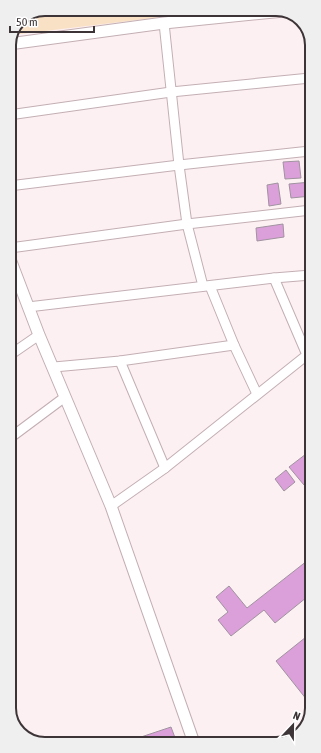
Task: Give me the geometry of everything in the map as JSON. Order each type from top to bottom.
[{"type":"street","points":[[16,43],[164,23],[234,16]]},
{"type":"street","points":[[164,23],[179,165],[187,224],[206,286],[257,394]]},
{"type":"street","points":[[16,114],[171,92],[305,79]]},
{"type":"street","points":[[16,185],[305,152]]},
{"type":"street","points":[[16,247],[187,224],[305,211]]},
{"type":"street","points":[[28,307],[305,275]]},
{"type":"street","points":[[274,278],[305,350]]},
{"type":"street","points":[[16,287],[28,307],[111,506],[192,737]]},
{"type":"street","points":[[16,351],[40,335]]},
{"type":"street","points":[[54,367],[120,361],[234,345]]},
{"type":"street","points":[[111,506],[166,468],[305,357]]},
{"type":"street","points":[[120,361],[166,468]]},
{"type":"street","points":[[16,434],[65,397]]},
{"type":"shaded area","points":[[45,16],[171,16],[18,34],[26,23],[34,18]]},
{"type":"building","points":[[299,161],[301,178],[285,179],[283,162]]},
{"type":"building","points":[[278,183],[281,204],[269,206],[267,185]]},
{"type":"building","points":[[305,183],[305,197],[291,198],[289,184]]},
{"type":"building","points":[[283,224],[284,237],[257,241],[256,228]]},
{"type":"building","points":[[305,455],[304,485],[289,467]]},
{"type":"building","points":[[286,470],[295,482],[284,491],[275,479]]},
{"type":"building","points":[[305,562],[305,599],[275,623],[264,610],[231,636],[218,620],[228,612],[216,597],[229,586],[247,608]]},
{"type":"building","points":[[305,638],[305,697],[276,661]]},
{"type":"building","points":[[171,727],[175,737],[141,737]]}]
